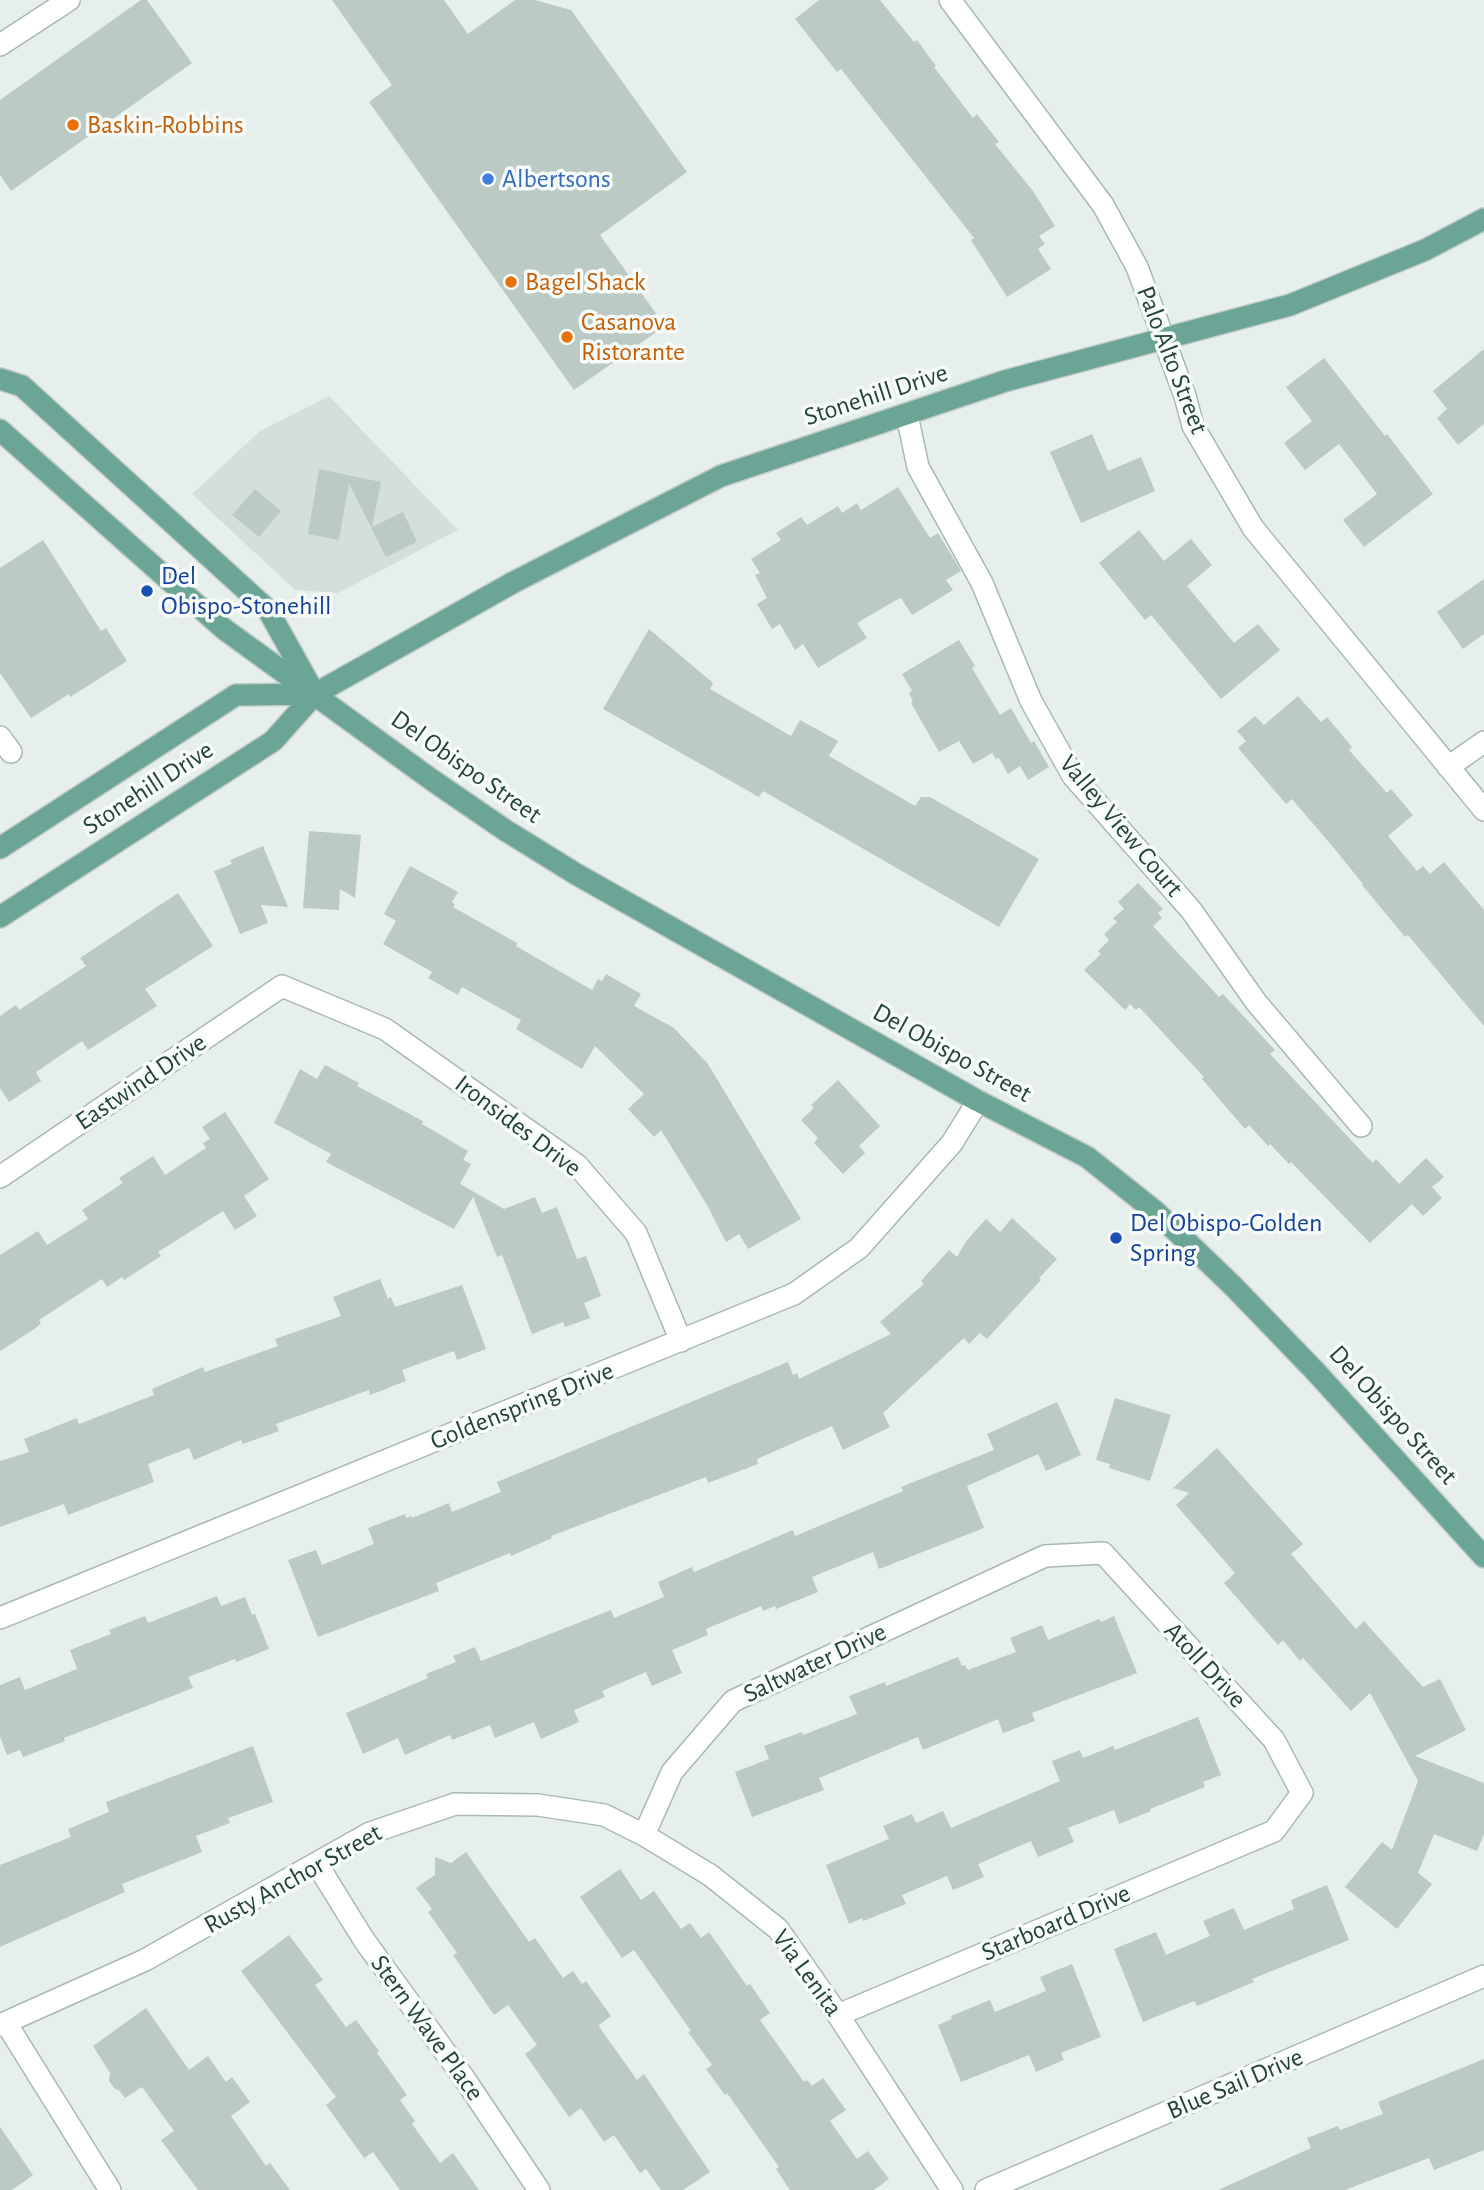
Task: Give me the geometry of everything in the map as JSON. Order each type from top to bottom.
[{"type":"main road","name":"Stonehill Drive","points":[[0,917],[273,741],[315,694],[514,582],[720,476],[1005,381],[1290,304],[1425,250],[1484,219]]},
{"type":"main road","name":"Del Obispo Street","points":[[0,379],[22,386],[268,610],[315,694]]},
{"type":"main road","name":"Del Obispo Street","points":[[0,430],[224,629],[432,780],[576,874],[978,1101],[1087,1157],[1156,1212],[1233,1286],[1315,1371],[1484,1557]]},
{"type":"main road","name":"Stonehill Drive","points":[[0,848],[236,695],[315,694]]},
{"type":"street","points":[[0,45],[69,0]]},
{"type":"street","name":"Palo Alto Street","points":[[950,0],[1103,205],[1137,267],[1185,396],[1193,426],[1253,528],[1484,810]]},
{"type":"street","name":"Valley View Court","points":[[907,415],[918,467],[982,583],[1031,701],[1073,776],[1191,909],[1256,1002],[1361,1126]]},
{"type":"street","points":[[1448,767],[1484,742]]},
{"type":"street","name":"Eastwind Drive","points":[[0,1177],[282,986]]},
{"type":"street","name":"Ironsides Drive","points":[[282,986],[385,1029],[578,1165],[636,1233],[681,1341]]},
{"type":"street","name":"Goldenspring Drive","points":[[0,1618],[794,1294],[859,1248],[952,1143],[978,1101]]},
{"type":"street","name":"Atoll Drive","points":[[1045,1556],[1102,1553],[1274,1740],[1302,1793],[1274,1831]]},
{"type":"street","name":"Saltwater Drive","points":[[644,1835],[672,1772],[733,1701],[1045,1556]]},
{"type":"street","name":"Rusty Anchor Street","points":[[3,2024],[145,1960],[370,1833],[455,1804],[538,1805],[604,1815]]},
{"type":"street","name":"Via Lenita","points":[[604,1815],[644,1835],[710,1875],[778,1929],[838,2015],[952,2190]]},
{"type":"street","name":"Starboard Drive","points":[[838,2015],[1274,1831]]},
{"type":"street","name":"Stern Wave Place","points":[[317,1864],[364,1940],[464,2078],[539,2190]]},
{"type":"street","name":"Blue Sail Drive","points":[[986,2190],[1484,1976]]},
{"type":"street","points":[[3,2024],[110,2190]]},
{"type":"shaded area","points":[[329,396],[458,530],[338,593],[295,590],[192,494],[260,431]]},
{"type":"building","points":[[141,0],[147,0],[192,63],[11,191],[0,175],[0,100]]},
{"type":"building","points":[[332,0],[444,0],[468,34],[515,0],[535,0],[571,10],[687,172],[600,235],[665,326],[574,390],[369,102],[392,85]]},
{"type":"building","points":[[819,0],[880,0],[914,42],[917,40],[973,118],[977,114],[999,142],[995,144],[1033,191],[1055,226],[1039,236],[1045,244],[1038,249],[1051,269],[1007,297],[971,240],[974,238],[841,69],[837,72],[795,19]]},
{"type":"building","points":[[1484,349],[1484,424],[1458,445],[1437,418],[1447,409],[1433,391]]},
{"type":"building","points":[[1324,358],[1433,494],[1364,547],[1343,520],[1377,494],[1339,444],[1305,470],[1284,443],[1312,421],[1286,387]]},
{"type":"building","points":[[1092,434],[1108,471],[1141,457],[1155,491],[1081,523],[1050,452]]},
{"type":"building","points":[[319,469],[381,482],[372,527],[403,512],[417,542],[386,557],[349,483],[339,540],[308,534]]},
{"type":"building","points":[[898,487],[930,538],[938,533],[961,571],[946,580],[953,590],[912,615],[901,598],[898,599],[857,623],[867,638],[818,668],[803,644],[795,650],[780,624],[772,629],[757,604],[767,598],[755,575],[760,573],[751,559],[781,540],[776,533],[801,517],[807,525],[838,506],[842,513],[857,503],[861,510]]},
{"type":"building","points":[[255,489],[281,511],[259,537],[232,515]]},
{"type":"building","points":[[1139,530],[1164,561],[1191,539],[1212,565],[1187,586],[1234,643],[1258,624],[1280,650],[1221,699],[1151,615],[1145,620],[1099,563]]},
{"type":"building","points":[[43,540],[101,631],[106,628],[127,661],[31,718],[0,673],[0,568]]},
{"type":"building","points":[[1484,579],[1484,634],[1463,649],[1437,612]]},
{"type":"building","points":[[649,629],[713,683],[710,689],[791,736],[800,720],[838,741],[829,756],[915,806],[921,797],[930,797],[1039,859],[999,927],[763,791],[759,797],[603,709]]},
{"type":"building","points":[[959,640],[1000,715],[1011,708],[1031,743],[1034,741],[1049,767],[1028,780],[1020,766],[1008,774],[999,758],[996,759],[992,753],[973,764],[959,741],[939,752],[911,703],[913,702],[909,693],[912,691],[902,674]]},
{"type":"building","points":[[1298,696],[1321,722],[1327,717],[1352,747],[1349,750],[1387,793],[1391,789],[1413,815],[1388,836],[1417,871],[1423,866],[1430,874],[1444,862],[1484,910],[1484,1026],[1408,935],[1405,937],[1292,799],[1286,804],[1238,748],[1246,741],[1237,731],[1255,716],[1264,725]]},
{"type":"building","points":[[309,831],[361,835],[355,898],[340,889],[339,910],[303,908]]},
{"type":"building","points":[[263,846],[288,907],[261,905],[268,923],[240,934],[214,871],[232,864],[230,860]]},
{"type":"building","points":[[410,866],[458,892],[452,902],[455,904],[453,907],[592,990],[598,979],[602,981],[606,974],[641,994],[634,1006],[674,1028],[708,1064],[801,1219],[748,1249],[739,1234],[726,1242],[707,1205],[661,1130],[654,1137],[628,1109],[644,1094],[595,1046],[582,1069],[516,1029],[521,1020],[462,987],[458,995],[428,978],[432,972],[383,944],[396,921],[384,914]]},
{"type":"building","points":[[1138,883],[1163,909],[1158,913],[1162,918],[1153,926],[1219,997],[1223,994],[1275,1050],[1270,1054],[1373,1163],[1376,1159],[1399,1184],[1426,1158],[1444,1177],[1432,1187],[1442,1198],[1423,1216],[1412,1204],[1370,1243],[1291,1162],[1289,1164],[1270,1144],[1268,1146],[1249,1125],[1245,1129],[1202,1079],[1204,1077],[1139,1007],[1136,1010],[1130,1004],[1125,1010],[1084,970],[1101,954],[1098,951],[1109,940],[1104,934],[1117,922],[1113,918],[1124,909],[1118,902]]},
{"type":"building","points":[[178,893],[213,946],[145,989],[157,1006],[88,1050],[82,1041],[36,1072],[41,1081],[9,1102],[0,1088],[0,1016],[16,1005],[19,1010],[86,966],[80,958]]},
{"type":"building","points":[[325,1065],[359,1083],[357,1086],[423,1121],[422,1124],[468,1151],[463,1160],[471,1164],[460,1184],[504,1209],[535,1197],[542,1213],[557,1207],[577,1259],[586,1256],[601,1296],[584,1303],[590,1318],[565,1327],[563,1322],[532,1334],[502,1255],[497,1257],[473,1197],[454,1229],[326,1162],[331,1154],[274,1123],[300,1069],[317,1079]]},
{"type":"building","points":[[838,1080],[880,1126],[859,1146],[865,1153],[843,1174],[814,1143],[818,1138],[801,1120],[814,1108],[811,1105]]},
{"type":"building","points":[[225,1112],[269,1179],[244,1196],[257,1216],[235,1230],[223,1211],[158,1252],[161,1256],[124,1280],[122,1277],[107,1287],[102,1279],[39,1320],[41,1323],[36,1328],[0,1351],[0,1255],[38,1231],[47,1245],[88,1219],[82,1210],[123,1183],[119,1178],[153,1156],[165,1175],[206,1148],[203,1143],[210,1139],[202,1127]]},
{"type":"building","points":[[1012,1218],[1057,1259],[987,1339],[980,1333],[969,1344],[964,1338],[883,1413],[890,1427],[843,1450],[832,1426],[757,1459],[758,1464],[708,1483],[706,1477],[551,1536],[552,1538],[511,1556],[510,1553],[436,1583],[439,1591],[318,1637],[288,1560],[316,1550],[322,1565],[374,1544],[368,1528],[405,1514],[406,1518],[412,1518],[449,1503],[452,1512],[501,1492],[497,1482],[788,1362],[793,1375],[797,1373],[799,1379],[891,1334],[880,1322],[924,1284],[921,1281],[949,1250],[957,1257],[967,1240],[986,1219],[1000,1232]]},
{"type":"building","points":[[380,1279],[388,1299],[391,1297],[395,1307],[462,1285],[486,1349],[457,1360],[454,1351],[402,1370],[406,1381],[370,1395],[369,1390],[276,1424],[279,1431],[243,1444],[241,1440],[194,1460],[189,1448],[148,1464],[154,1482],[68,1515],[64,1504],[0,1527],[0,1461],[29,1452],[24,1439],[77,1418],[79,1424],[154,1395],[152,1389],[203,1367],[205,1372],[278,1346],[275,1339],[341,1316],[333,1297]]},
{"type":"building","points":[[1115,1398],[1171,1415],[1150,1481],[1109,1468],[1110,1464],[1096,1460]]},
{"type":"building","points":[[1057,1402],[1081,1455],[1046,1471],[1038,1454],[967,1486],[984,1528],[879,1569],[873,1552],[812,1577],[818,1592],[776,1609],[775,1606],[763,1611],[761,1606],[706,1629],[708,1635],[672,1650],[682,1673],[652,1686],[646,1672],[602,1691],[605,1697],[574,1710],[579,1722],[541,1739],[534,1722],[495,1738],[490,1725],[452,1740],[450,1735],[405,1755],[398,1738],[363,1754],[346,1713],[428,1678],[426,1674],[456,1662],[453,1656],[475,1647],[481,1661],[611,1610],[614,1618],[664,1597],[658,1582],[692,1567],[694,1572],[793,1530],[795,1536],[903,1491],[901,1487],[994,1450],[987,1434]]},
{"type":"building","points":[[1217,1448],[1303,1544],[1291,1554],[1356,1629],[1364,1621],[1423,1687],[1440,1679],[1466,1730],[1415,1756],[1484,1783],[1484,1834],[1477,1851],[1434,1834],[1418,1873],[1432,1884],[1397,1929],[1345,1887],[1382,1842],[1392,1850],[1418,1781],[1370,1693],[1351,1711],[1303,1658],[1300,1661],[1283,1640],[1278,1645],[1224,1583],[1235,1573],[1176,1505],[1189,1493],[1173,1488]]},
{"type":"building","points":[[217,1596],[221,1606],[245,1597],[269,1649],[188,1677],[193,1688],[64,1738],[65,1741],[23,1757],[20,1750],[7,1755],[0,1737],[0,1685],[20,1677],[25,1690],[77,1669],[70,1650],[111,1634],[109,1630],[145,1616],[148,1623]]},
{"type":"building","points":[[1114,1616],[1137,1673],[1032,1713],[1035,1721],[1003,1733],[998,1719],[923,1750],[918,1737],[819,1778],[824,1790],[752,1817],[735,1772],[769,1759],[764,1746],[802,1732],[803,1735],[857,1714],[849,1696],[885,1682],[886,1686],[958,1657],[962,1666],[965,1665],[968,1670],[1016,1652],[1010,1638],[1042,1625],[1048,1640],[1099,1619],[1101,1622]]},
{"type":"building","points":[[1198,1717],[1221,1775],[1203,1782],[1205,1787],[1119,1824],[1114,1810],[1068,1828],[1074,1842],[1038,1857],[1031,1841],[978,1864],[984,1877],[953,1890],[947,1876],[902,1895],[906,1904],[849,1924],[826,1865],[889,1839],[883,1826],[912,1814],[916,1823],[943,1811],[951,1828],[1060,1781],[1052,1761],[1080,1750],[1083,1758],[1113,1746],[1115,1750]]},
{"type":"building","points":[[253,1746],[273,1802],[228,1818],[230,1823],[196,1836],[202,1852],[122,1884],[125,1892],[0,1947],[0,1865],[71,1837],[68,1829],[109,1812],[106,1802]]},
{"type":"building","points":[[466,1852],[529,1942],[535,1938],[563,1978],[573,1971],[582,1984],[586,1981],[611,2016],[599,2025],[600,2028],[637,2080],[644,2074],[710,2172],[683,2190],[661,2190],[646,2169],[640,2173],[614,2135],[604,2142],[581,2108],[569,2117],[525,2054],[537,2045],[508,2005],[494,2015],[453,1955],[457,1953],[428,1912],[432,1909],[416,1888],[435,1875],[435,1857],[451,1863]]},
{"type":"building","points":[[620,1869],[641,1900],[654,1891],[681,1929],[690,1923],[701,1938],[709,1932],[747,1986],[750,1984],[770,2013],[760,2020],[804,2082],[807,2080],[812,2086],[823,2078],[846,2110],[830,2121],[857,2159],[868,2151],[889,2179],[874,2190],[790,2190],[776,2169],[779,2167],[727,2093],[725,2095],[706,2069],[712,2065],[634,1950],[622,1958],[580,1897]]},
{"type":"building","points":[[1327,1885],[1349,1940],[1252,1979],[1254,1982],[1197,2006],[1194,2001],[1143,2022],[1114,1949],[1156,1932],[1166,1955],[1210,1936],[1203,1921],[1234,1908],[1244,1930],[1294,1909],[1291,1900]]},
{"type":"building","points":[[289,1935],[323,1980],[315,1985],[346,2027],[356,2020],[379,2051],[377,2053],[407,2095],[400,2100],[415,2121],[412,2124],[440,2163],[453,2153],[479,2190],[400,2190],[373,2152],[364,2158],[326,2105],[336,2097],[241,1971]]},
{"type":"building","points":[[1072,1964],[1101,2037],[1061,2053],[1064,2060],[1036,2072],[1029,2055],[961,2082],[938,2025],[952,2019],[951,2016],[990,2000],[995,2012],[1046,1991],[1040,1977]]},
{"type":"building","points":[[146,2008],[189,2070],[208,2056],[226,2082],[232,2077],[250,2102],[231,2116],[266,2166],[270,2163],[290,2190],[198,2190],[161,2140],[174,2131],[142,2087],[125,2098],[115,2089],[109,2081],[110,2073],[93,2046]]},
{"type":"building","points":[[1484,2059],[1484,2150],[1434,2170],[1429,2158],[1345,2190],[1218,2190],[1311,2148],[1307,2138],[1338,2126],[1340,2130],[1383,2114],[1378,2102]]},
{"type":"building","points":[[0,2127],[33,2175],[12,2190],[0,2190]]},
{"type":"place","name":"Baskin-Robbins","points":[[73,125]]},
{"type":"place","name":"Albertsons","points":[[488,179]]},
{"type":"place","name":"Bagel Shack","points":[[511,282]]},
{"type":"place","name":"Casanova Ristorante","points":[[567,337]]},
{"type":"place","name":"Del Obispo-Stonehill","points":[[147,591]]},
{"type":"place","name":"Del Obispo-Golden Spring","points":[[1116,1238]]}]
